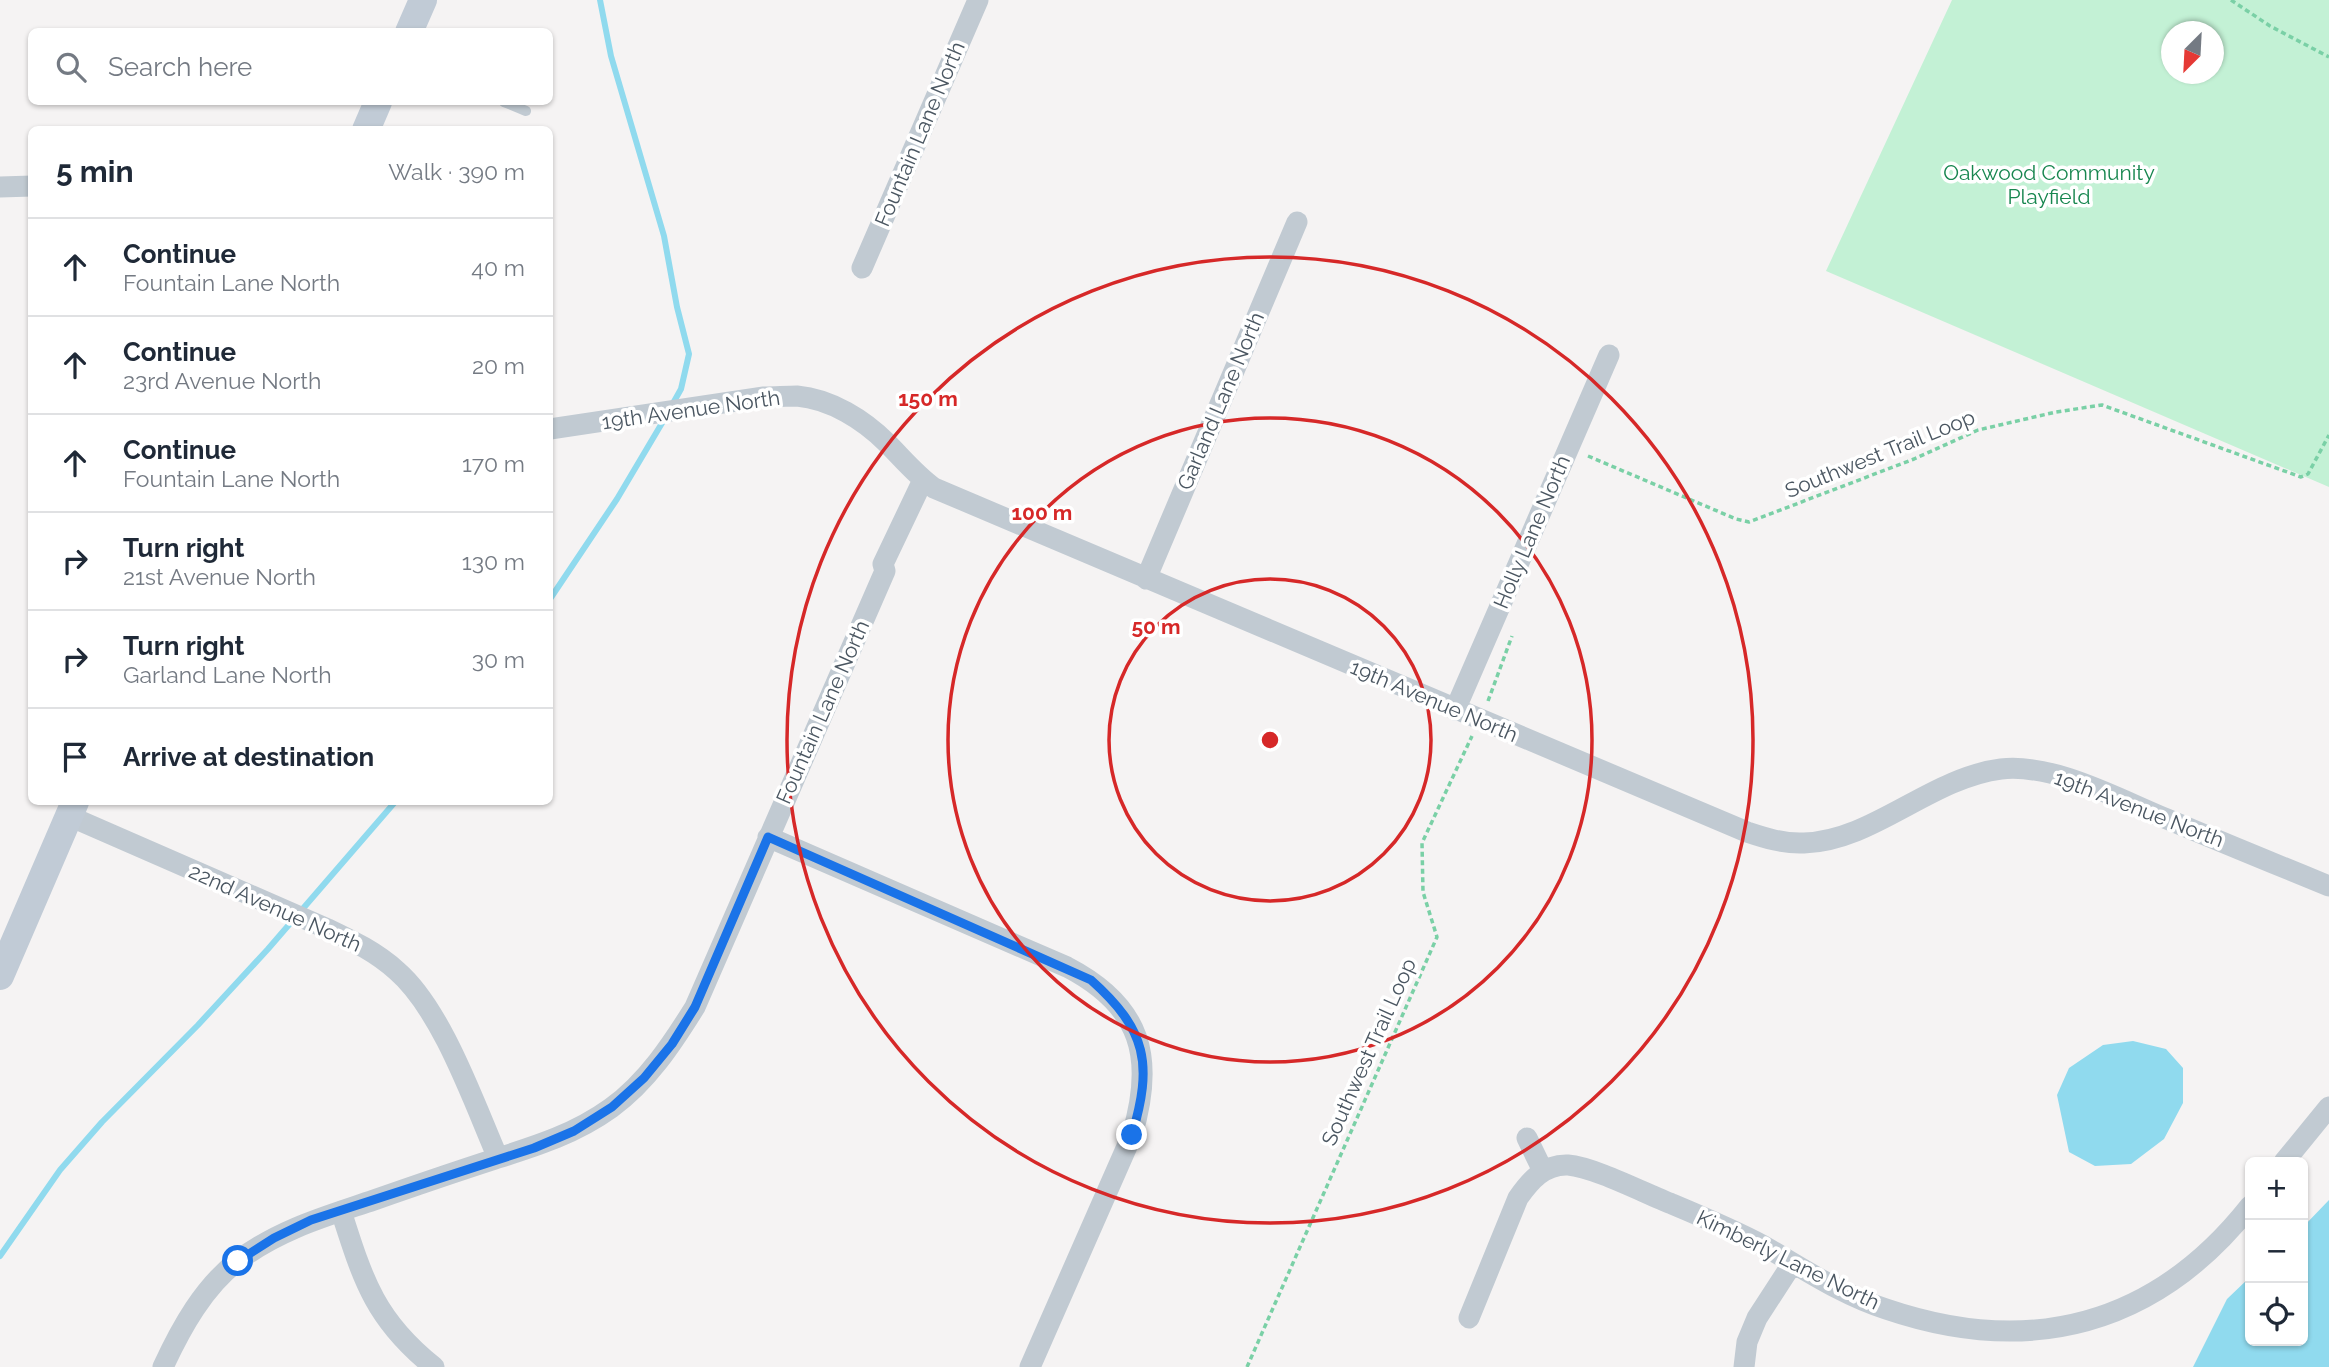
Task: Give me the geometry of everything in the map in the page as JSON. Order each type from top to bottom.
[{"type":"street","points":[[411,28],[423,0]]},
{"type":"street","name":"Fountain Lane North","points":[[862,268],[978,0]]},
{"type":"street","points":[[368,126],[377,105]]},
{"type":"street","points":[[0,187],[28,186]]},
{"type":"street","name":"Garland Lane North","points":[[1146,579],[1297,222]]},
{"type":"street","name":"Holly Lane North","points":[[1455,710],[1609,355]]},
{"type":"street","name":"19th Avenue North","points":[[553,429],[764,397],[799,396],[833,406],[862,422],[923,480],[964,502],[1734,827],[1774,841],[1803,843],[1832,840],[1951,782],[2002,769],[2032,769],[2088,786],[2329,886]]},
{"type":"street","name":"Fountain Lane North","points":[[341,1211],[534,1148],[574,1131],[612,1107],[644,1078],[672,1044],[695,1007],[885,571],[883,565],[923,480]]},
{"type":"street","points":[[2,964],[72,809]]},
{"type":"street","name":"22nd Avenue North","points":[[72,809],[365,946],[398,972],[425,1003],[445,1039],[498,1158]]},
{"type":"street","points":[[768,837],[1091,980],[1111,997],[1129,1019],[1139,1043],[1144,1075],[1141,1105],[1132,1135],[1030,1367]]},
{"type":"street","points":[[2288,1157],[2329,1107]]},
{"type":"street","points":[[1469,1318],[1518,1198],[1530,1181],[1543,1171],[1527,1138]]},
{"type":"street","name":"Kimberly Lane North","points":[[1543,1171],[1567,1165],[1588,1169],[1762,1245],[1831,1285],[1885,1309],[1941,1325],[1997,1332],[2043,1330],[2089,1322],[2130,1306],[2170,1283],[2205,1256],[2245,1212]]},
{"type":"street","points":[[163,1367],[184,1325],[208,1291],[238,1261],[274,1238],[311,1220],[341,1211],[369,1291],[388,1323],[414,1351],[434,1367]]},
{"type":"street","points":[[1744,1367],[1747,1342],[1757,1318],[1792,1264]]},
{"type":"lane","points":[[511,105],[526,111]]},
{"type":"path","points":[[2231,0],[2270,26],[2329,57]]},
{"type":"path","name":"Southwest Trail Loop","points":[[1587,455],[1736,519],[1749,522],[1914,459],[1978,430],[2056,412],[2102,405],[2301,478],[2308,474],[2329,435]]},
{"type":"path","name":"Southwest Trail Loop","points":[[1247,1367],[1437,937],[1423,892],[1422,842],[1468,745]]},
{"type":"green space","name":"Oakwood Community Playfield","points":[[1952,0],[2329,0],[2329,487],[1826,271]]},
{"type":"water","points":[[2133,1041],[2166,1049],[2183,1068],[2183,1103],[2164,1139],[2131,1164],[2095,1166],[2069,1152],[2057,1095],[2069,1068],[2103,1045]]},
{"type":"water","points":[[2329,1200],[2329,1367],[2193,1367],[2227,1299],[2245,1282],[2245,1346],[2308,1346],[2308,1222]]},
{"type":"waterway","points":[[600,0],[611,56],[664,236],[689,354],[681,389],[672,405]]},
{"type":"waterway","points":[[553,595],[617,499],[665,418]]},
{"type":"waterway","points":[[0,1256],[60,1170],[102,1122],[198,1025],[268,949],[392,805]]},
{"type":"route","points":[[238,1261],[274,1238],[311,1220],[534,1148],[574,1131],[612,1107],[644,1078],[672,1044],[695,1007],[768,837],[1067,967],[1091,980],[1111,997],[1129,1019],[1139,1043],[1144,1075],[1141,1105],[1132,1135]]}]
